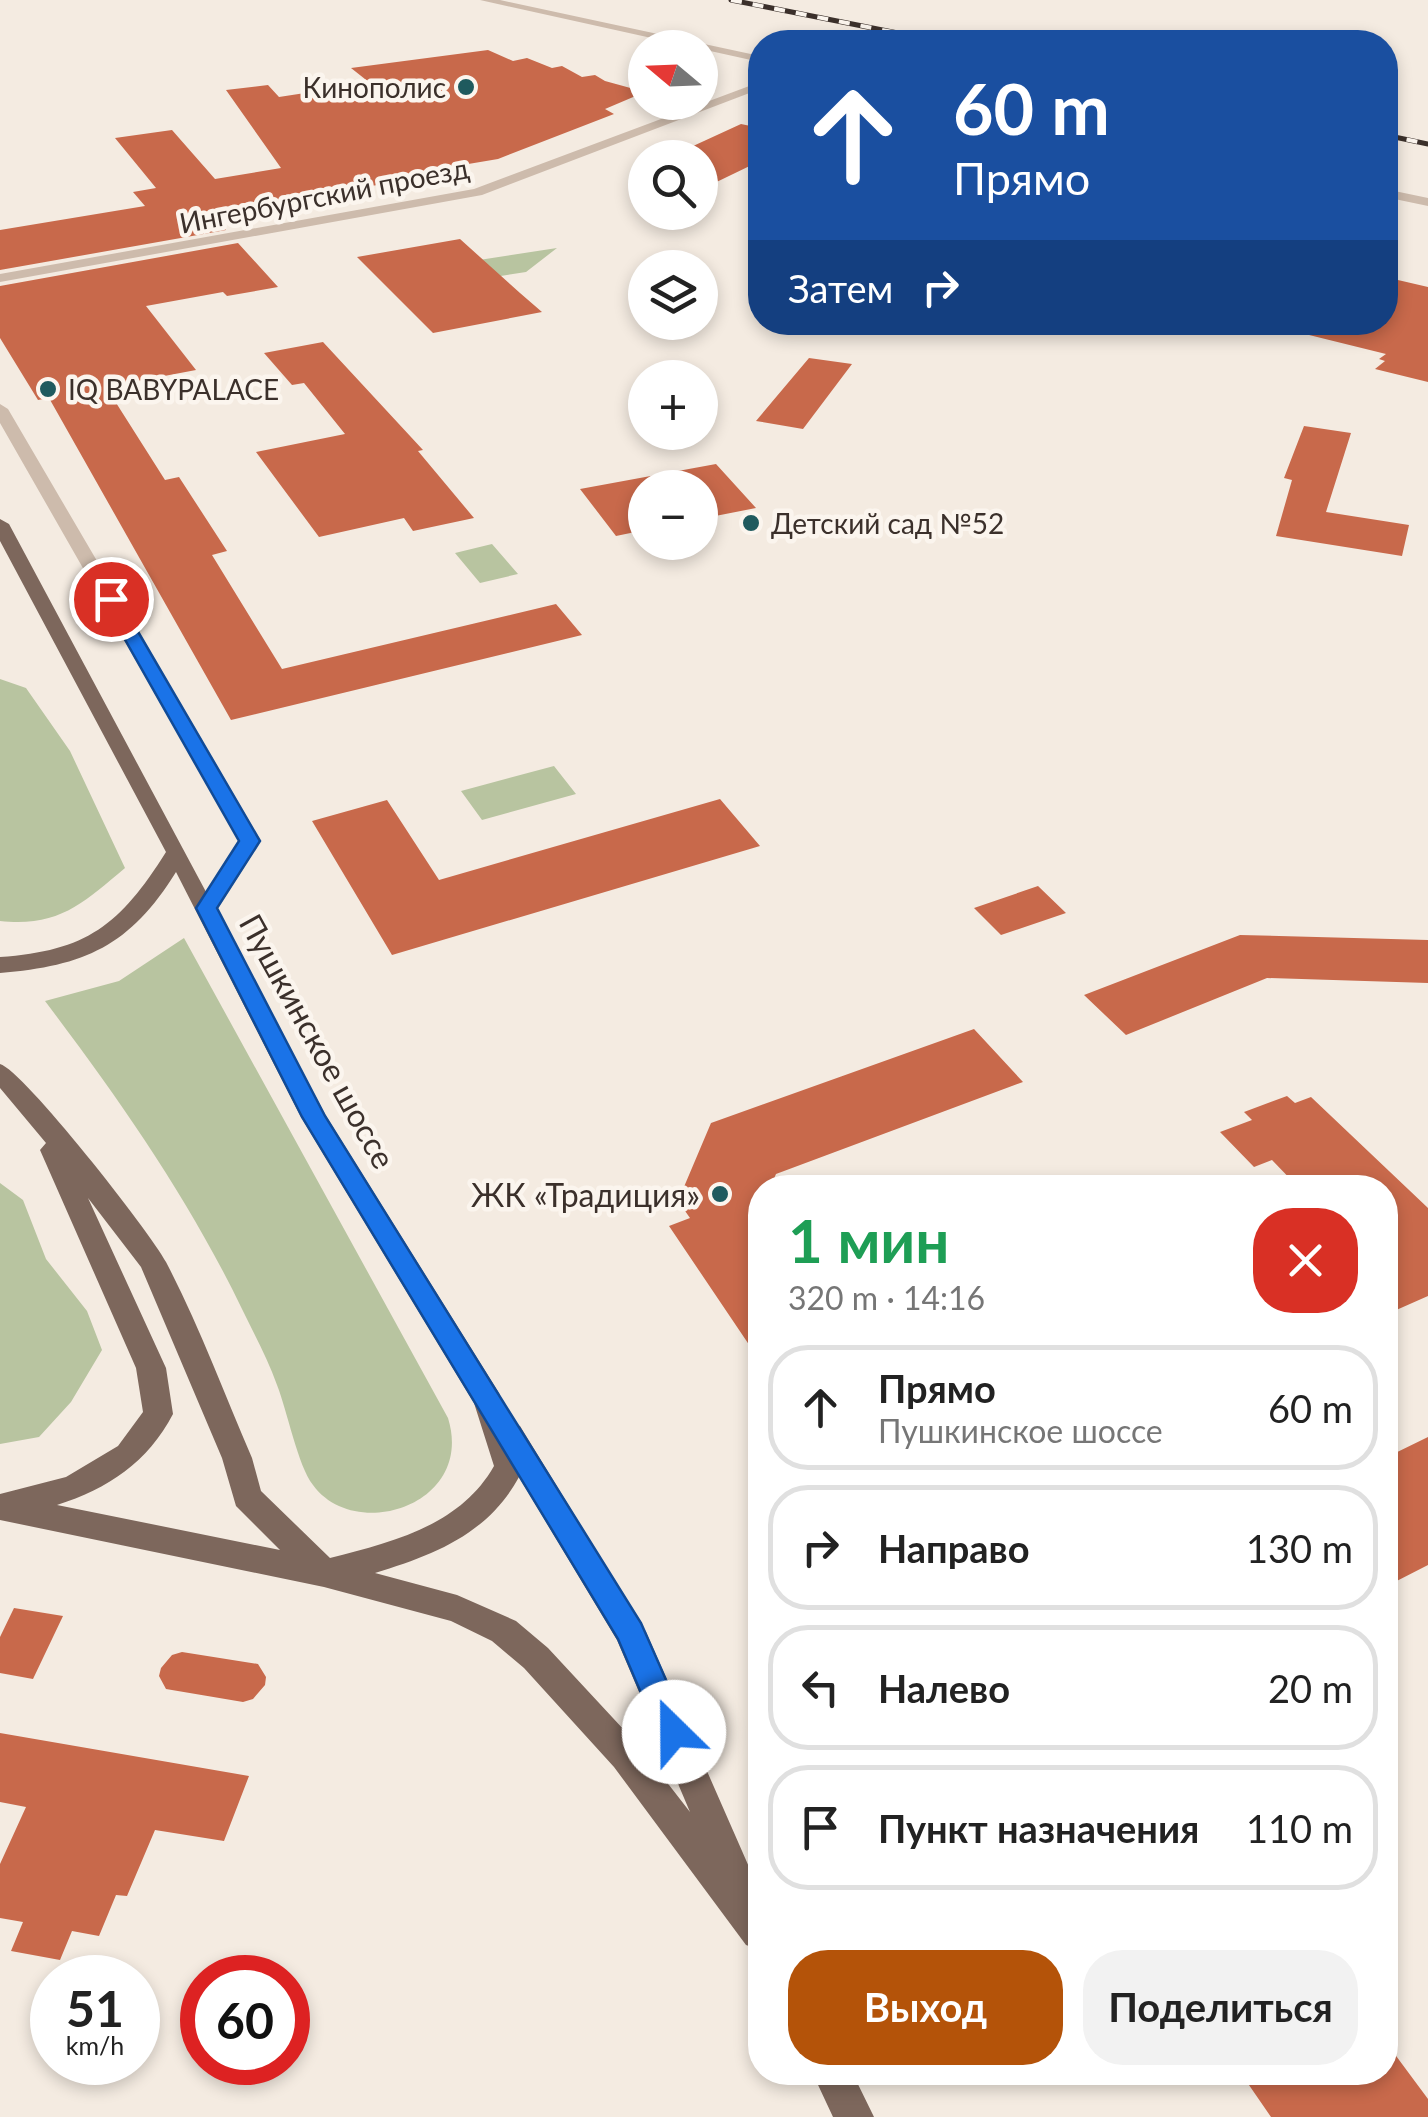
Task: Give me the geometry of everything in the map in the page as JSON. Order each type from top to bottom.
[{"type":"main road","name":"Пушкинское шоссе","points":[[0,524],[314,1117],[480,1387]]},
{"type":"main road","points":[[0,965],[48,962],[96,947],[146,904],[177,852]]},
{"type":"main road","points":[[0,1072],[34,1109],[153,1263],[237,1458],[247,1497],[324,1573]]},
{"type":"main road","points":[[3,1507],[75,1488],[129,1456],[158,1414],[151,1368],[34,1109]]},
{"type":"main road","points":[[324,1573],[418,1547],[487,1500],[504,1480],[509,1466],[480,1387]]},
{"type":"main road","points":[[480,1387],[630,1632],[748,1904]]},
{"type":"main road","points":[[3,1507],[73,1525],[324,1573],[457,1609],[504,1631],[536,1658],[626,1756],[748,1916]]},
{"type":"main road","points":[[838,2085],[854,2117]]},
{"type":"street","points":[[485,0],[748,56]]},
{"type":"street","name":"Ингербургский проезд","points":[[0,278],[477,192],[748,90]]},
{"type":"street","points":[[1398,196],[1428,202]]},
{"type":"street","points":[[0,410],[250,841],[206,908]]},
{"type":"green space","points":[[557,248],[526,272],[482,279],[466,262]]},
{"type":"green space","points":[[492,544],[518,574],[480,583],[455,553]]},
{"type":"green space","points":[[0,679],[26,688],[70,751],[125,868],[82,902],[38,920],[0,921]]},
{"type":"green space","points":[[554,766],[576,794],[482,820],[461,791]]},
{"type":"green space","points":[[184,938],[448,1418],[452,1448],[444,1473],[428,1493],[406,1506],[381,1512],[356,1511],[332,1502],[313,1485],[302,1465],[269,1366],[199,1227],[126,1112],[45,1001],[119,981]]},
{"type":"green space","points":[[0,1183],[23,1200],[46,1259],[87,1311],[102,1350],[71,1402],[39,1437],[0,1444]]},
{"type":"building","points":[[488,50],[513,61],[527,58],[552,68],[562,66],[582,77],[595,75],[628,87],[628,99],[605,109],[614,114],[498,159],[385,178],[390,183],[209,212],[226,230],[0,270],[0,230],[145,206],[133,192],[156,188],[115,138],[172,130],[215,179],[281,168],[226,90],[268,85],[279,97],[370,83],[351,68]]},
{"type":"building","points":[[741,124],[748,125],[748,167],[718,181],[718,140],[706,140]]},
{"type":"building","points":[[460,239],[542,312],[433,333],[357,257]]},
{"type":"building","points":[[238,243],[278,287],[146,306],[196,370],[106,387],[165,480],[179,477],[227,551],[212,555],[282,669],[556,604],[582,635],[231,720],[49,398],[38,400],[0,338],[0,286]]},
{"type":"building","points":[[1398,280],[1428,287],[1428,382],[1375,369],[1385,361],[1379,359],[1386,354],[1309,335],[1398,335]]},
{"type":"building","points":[[323,342],[423,450],[418,451],[474,518],[413,531],[404,518],[319,537],[256,452],[345,434],[304,383],[292,385],[264,353]]},
{"type":"building","points":[[809,358],[852,364],[803,429],[756,421]]},
{"type":"building","points":[[1304,426],[1351,433],[1326,512],[1409,525],[1402,556],[1276,536],[1292,480],[1284,478]]},
{"type":"building","points":[[716,464],[756,508],[718,515],[718,470],[683,470]]},
{"type":"building","points":[[628,480],[628,534],[616,536],[580,489]]},
{"type":"building","points":[[720,799],[760,846],[392,955],[312,821],[387,800],[439,880]]},
{"type":"building","points":[[1038,886],[1066,913],[1001,935],[974,908]]},
{"type":"building","points":[[1240,935],[1428,940],[1428,983],[1267,978],[1126,1035],[1084,995]]},
{"type":"building","name":"ЖК «Традиция»","points":[[974,1029],[1023,1082],[776,1175],[748,1175],[748,1343],[669,1226],[690,1218],[678,1201],[711,1123]]},
{"type":"building","points":[[1287,1096],[1295,1103],[1311,1097],[1393,1175],[1286,1175],[1272,1160],[1254,1167],[1220,1132],[1252,1120],[1244,1112]]},
{"type":"building","points":[[1398,1180],[1428,1208],[1428,1296],[1398,1309]]},
{"type":"building","points":[[1428,1437],[1428,1565],[1398,1580],[1398,1452]]},
{"type":"building","points":[[14,1608],[63,1616],[33,1679],[0,1673],[0,1637]]},
{"type":"building","points":[[182,1652],[258,1664],[266,1677],[265,1685],[253,1699],[243,1702],[166,1689],[159,1676],[161,1668],[172,1655]]},
{"type":"building","points":[[0,1733],[249,1776],[224,1841],[155,1830],[127,1896],[116,1895],[99,1936],[72,1931],[62,1955],[11,1951],[23,1922],[0,1918],[0,1864],[26,1807],[0,1802]]},
{"type":"building","points":[[1398,2059],[1428,2099],[1428,2117],[1271,2117],[1249,2085],[1398,2085]]},
{"type":"railway","points":[[731,0],[882,30]]},
{"type":"railway","points":[[1398,138],[1428,144]]},
{"type":"place","name":"Кинополис","points":[[466,87]]},
{"type":"place","name":"IQ BABYPALACE","points":[[48,389]]},
{"type":"place","name":"Детский сад №52","points":[[751,523]]},
{"type":"place","name":"ЖК «Традиция»","points":[[720,1194]]},
{"type":"route","points":[[111,599],[250,841],[206,908],[314,1117],[630,1632],[674,1732]]}]
